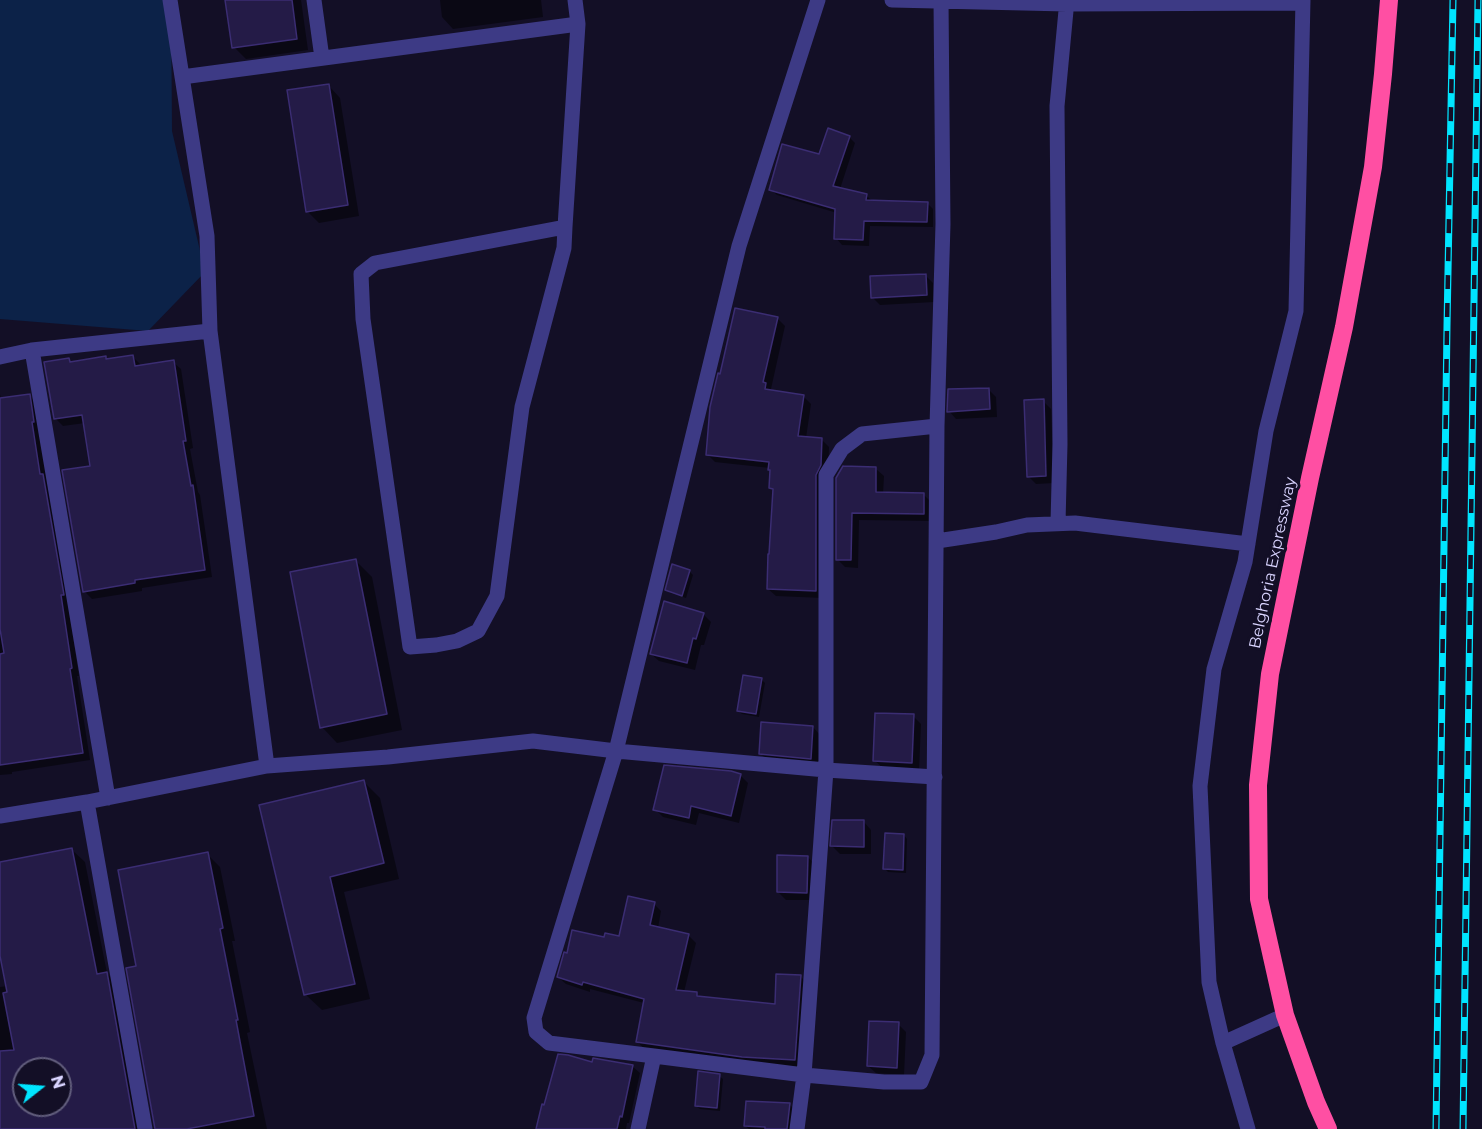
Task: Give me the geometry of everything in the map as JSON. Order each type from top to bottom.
[{"type":"highway","name":"Belghoria Expressway","points":[[1328,1129],[1285,1015],[1259,898],[1258,785],[1270,674],[1344,327],[1373,168],[1389,0]]},
{"type":"street","points":[[170,0],[207,236],[210,331],[267,766]]},
{"type":"street","points":[[314,0],[322,58]]},
{"type":"street","points":[[565,227],[375,263],[361,274],[363,319],[410,647],[457,641],[478,631],[497,596],[522,407],[564,248],[578,24],[575,0]]},
{"type":"street","points":[[818,0],[739,246],[616,751],[534,1018],[536,1032],[549,1042],[804,1075],[884,1082],[921,1082],[932,1055],[937,426],[943,224],[941,1]]},
{"type":"street","points":[[892,0],[1303,2],[1296,312],[1266,431],[1245,562],[1214,669],[1200,786],[1209,982],[1223,1043],[1248,1129]]},
{"type":"street","points":[[1058,524],[1060,444],[1057,106],[1067,2]]},
{"type":"street","points":[[182,77],[578,24]]},
{"type":"street","points":[[0,357],[32,350],[210,331]]},
{"type":"street","points":[[32,350],[108,798]]},
{"type":"street","points":[[797,1129],[804,1075],[826,770],[826,475],[842,449],[862,434],[937,426]]},
{"type":"street","points":[[937,541],[1027,525],[1075,523],[1248,544]]},
{"type":"street","points":[[0,816],[87,802],[267,766],[388,757],[533,741],[826,770],[935,777]]},
{"type":"street","points":[[87,802],[145,1129]]},
{"type":"street","points":[[1223,1043],[1285,1015]]},
{"type":"street","points":[[638,1129],[654,1056]]},
{"type":"water","points":[[0,0],[171,0],[172,131],[205,272],[148,331],[0,319]]},
{"type":"building","points":[[225,0],[292,0],[297,39],[232,48]]},
{"type":"building","points":[[329,84],[348,205],[306,212],[287,90]]},
{"type":"building","points":[[828,128],[850,136],[833,186],[867,194],[866,200],[928,202],[927,222],[864,221],[863,240],[834,239],[835,209],[769,190],[782,144],[819,154]]},
{"type":"building","points":[[926,274],[927,295],[871,298],[870,276]]},
{"type":"building","points":[[735,308],[778,317],[763,382],[766,383],[765,389],[804,395],[798,436],[822,438],[821,465],[816,475],[816,591],[767,589],[773,489],[769,488],[769,462],[706,455],[710,407]]},
{"type":"building","points":[[133,355],[135,366],[174,360],[186,441],[183,441],[191,486],[193,485],[205,570],[135,580],[135,583],[83,592],[62,470],[90,466],[82,415],[54,419],[44,362],[69,358],[70,362],[106,356],[106,359]]},
{"type":"building","points":[[989,388],[990,409],[947,412],[948,389]]},
{"type":"building","points":[[30,394],[40,474],[43,474],[64,595],[61,595],[83,753],[0,765],[0,654],[4,653],[0,629],[0,398]]},
{"type":"building","points":[[1044,399],[1046,476],[1027,477],[1024,400]]},
{"type":"building","points":[[843,466],[876,467],[876,492],[924,493],[924,514],[852,513],[851,560],[836,560],[836,478]]},
{"type":"building","points":[[356,559],[387,714],[320,728],[290,572]]},
{"type":"building","points":[[672,564],[690,570],[682,596],[665,590]]},
{"type":"building","points":[[664,601],[704,613],[696,639],[693,638],[687,663],[650,654]]},
{"type":"building","points":[[743,675],[762,678],[756,714],[737,711]]},
{"type":"building","points":[[875,713],[914,714],[912,763],[873,761]]},
{"type":"building","points":[[761,722],[813,726],[811,759],[759,754]]},
{"type":"building","points":[[664,765],[731,771],[741,774],[731,816],[691,806],[689,818],[653,810]]},
{"type":"building","points":[[364,780],[384,863],[330,877],[355,984],[304,995],[259,805]]},
{"type":"building","points":[[832,820],[864,820],[864,847],[830,846]]},
{"type":"building","points":[[885,833],[904,834],[903,870],[883,869]]},
{"type":"building","points":[[72,848],[97,974],[107,972],[135,1129],[0,1129],[0,1051],[14,1050],[3,993],[7,992],[0,956],[0,862]]},
{"type":"building","points":[[208,852],[254,1116],[187,1129],[155,1129],[126,968],[136,966],[118,870]]},
{"type":"building","points":[[777,855],[808,856],[807,893],[777,892]]},
{"type":"building","points":[[628,896],[655,902],[650,925],[689,934],[676,990],[697,992],[697,996],[775,1004],[776,974],[801,975],[795,1060],[742,1057],[636,1042],[644,999],[557,977],[564,952],[567,953],[572,930],[604,937],[605,933],[619,936]]},
{"type":"building","points":[[869,1021],[899,1022],[897,1068],[867,1066]]},
{"type":"building","points":[[558,1054],[592,1062],[593,1058],[633,1065],[622,1117],[620,1116],[617,1129],[536,1129]]},
{"type":"building","points":[[698,1071],[720,1074],[717,1108],[695,1106]]},
{"type":"building","points":[[746,1101],[790,1103],[787,1129],[744,1126]]},
{"type":"railway","points":[[1436,1129],[1453,0]]},
{"type":"railway","points":[[1463,1129],[1478,0]]}]
